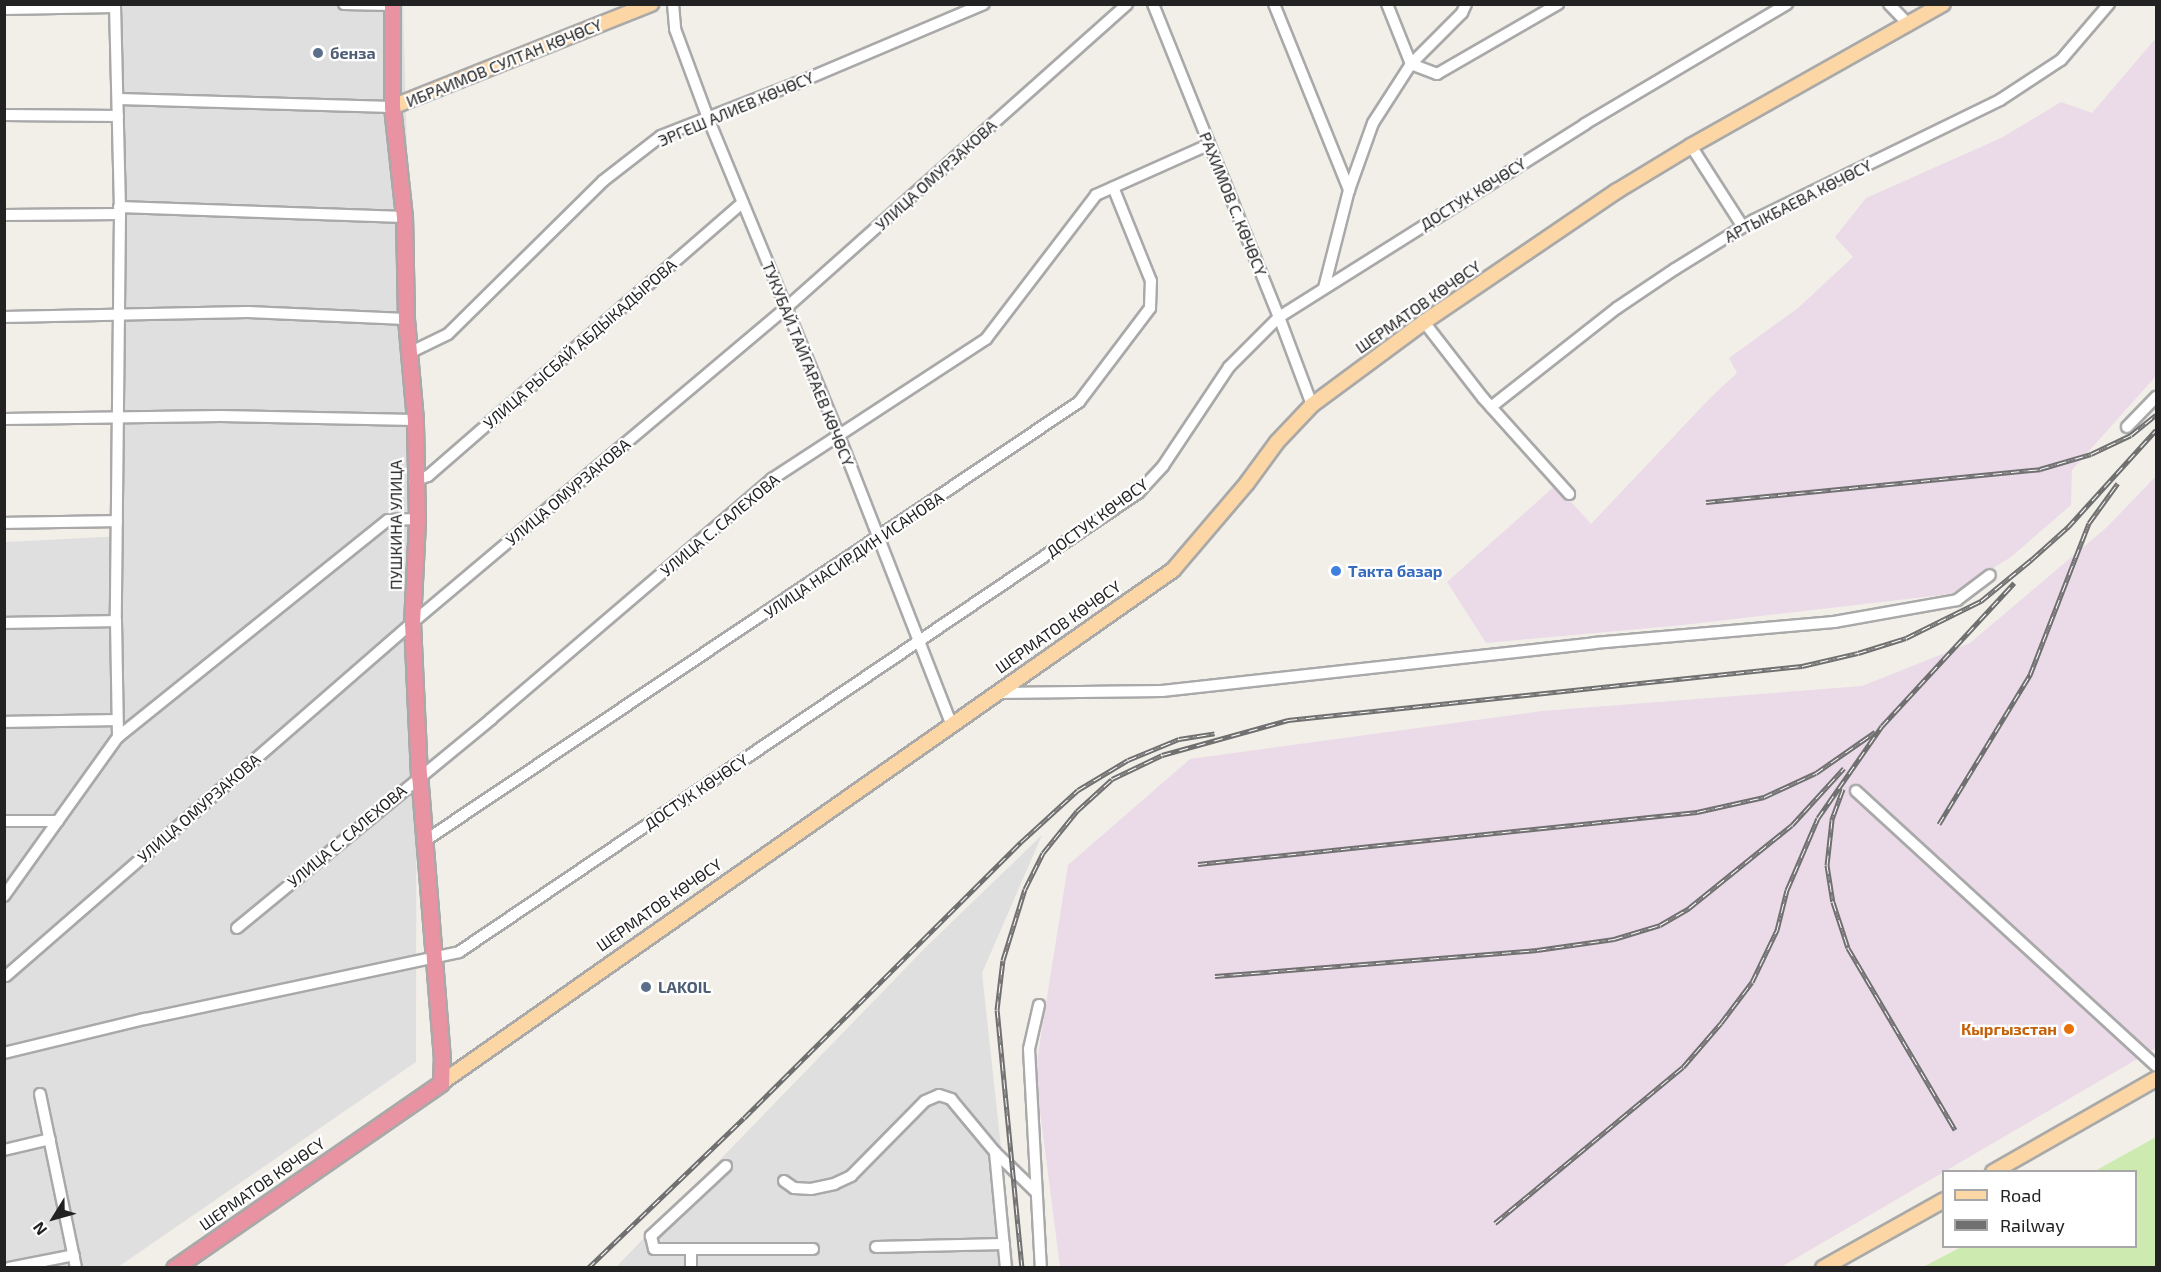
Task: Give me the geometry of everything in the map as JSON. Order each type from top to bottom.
[{"type":"highway","name":"ПУШКИНА УЛИЦА","points":[[392,5],[392,107],[404,217],[406,319],[415,420],[414,481],[417,519],[412,623],[423,842],[442,1059],[441,1083]]},
{"type":"highway","name":"ШЕРМАТОВ КӨЧӨСҮ","points":[[174,1268],[441,1083]]},
{"type":"main road","name":"ИБРАИМОВ СУЛТАН КӨЧӨСҮ","points":[[392,107],[651,4]]},
{"type":"main road","name":"ШЕРМАТОВ КӨЧӨСҮ","points":[[441,1083],[951,723],[1173,570],[1247,483],[1277,442],[1312,405],[1424,322],[1608,198],[1691,146],[1943,4]]},
{"type":"main road","points":[[1997,1170],[2157,1079]]},
{"type":"main road","points":[[1823,1268],[1942,1201]]},
{"type":"street","points":[[344,4],[392,5]]},
{"type":"street","name":"ТУКУБАЙ ТАЙГАРАЕВ КӨЧӨСҮ","points":[[673,4],[675,29],[708,118],[839,436],[951,723]]},
{"type":"street","name":"ЭРГЕШ АЛИЕВ КӨЧӨСҮ","points":[[409,353],[448,334],[603,181],[661,136],[984,4]]},
{"type":"street","name":"УЛИЦА ОМУРЗАКОВА","points":[[6,976],[412,623],[785,309],[1127,4]]},
{"type":"street","name":"РАХИМОВ С. КӨЧӨСҮ","points":[[1153,4],[1312,405]]},
{"type":"street","points":[[1274,4],[1349,190]]},
{"type":"street","points":[[1387,4],[1411,64],[1437,74],[1558,4]]},
{"type":"street","points":[[1324,288],[1349,190],[1373,123],[1411,64],[1462,13],[1466,4]]},
{"type":"street","name":"ДОСТУК КӨЧӨСҮ","points":[[4,1053],[145,1019],[459,952],[1138,493],[1162,466],[1229,367],[1279,317],[1585,124],[1787,4]]},
{"type":"street","points":[[1889,4],[1909,25]]},
{"type":"street","name":"АРТЫКБАЕВА КӨЧӨСҮ","points":[[1491,407],[1617,308],[1743,227],[2000,100],[2061,60],[2109,4]]},
{"type":"street","points":[[4,9],[115,6],[119,211],[116,417],[116,720],[118,737]]},
{"type":"street","points":[[118,99],[392,107]]},
{"type":"street","points":[[4,115],[118,116]]},
{"type":"street","name":"УЛИЦА С. САЛЕХОВА","points":[[237,928],[491,719],[772,479],[986,339],[1074,220],[1096,195],[1208,145]]},
{"type":"street","points":[[1691,146],[1743,227]]},
{"type":"street","name":"УЛИЦА НАСИРДИН ИСАНОВА","points":[[423,842],[878,539],[1079,402],[1150,308],[1151,281],[1113,187]]},
{"type":"street","name":"УЛИЦА РЫСБАЙ АБДЫКАДЫРОВА","points":[[414,481],[428,476],[743,202]]},
{"type":"street","points":[[4,215],[119,211],[404,217]]},
{"type":"street","points":[[4,317],[248,312],[406,319]]},
{"type":"street","points":[[1424,322],[1491,407],[1569,494]]},
{"type":"street","points":[[2127,427],[2157,397]]},
{"type":"street","points":[[4,419],[116,417],[415,420]]},
{"type":"street","points":[[4,896],[118,737],[388,520],[417,519]]},
{"type":"street","points":[[4,524],[117,521]]},
{"type":"street","points":[[995,693],[1162,691],[1594,643],[1834,622],[1957,600],[1990,575]]},
{"type":"street","points":[[4,623],[116,621]]},
{"type":"street","points":[[4,722],[116,720]]},
{"type":"street","points":[[1856,791],[2157,1066]]},
{"type":"street","points":[[4,821],[58,821]]},
{"type":"street","points":[[1039,1005],[1029,1049],[1041,1268]]},
{"type":"street","points":[[40,1094],[76,1268]]},
{"type":"street","points":[[784,1181],[794,1188],[811,1189],[834,1184],[851,1176],[925,1101],[939,1095],[951,1099],[994,1152],[1035,1191]]},
{"type":"street","points":[[4,1150],[50,1139]]},
{"type":"street","points":[[994,1152],[1006,1268]]},
{"type":"street","points":[[726,1166],[651,1236],[654,1249],[813,1249]]},
{"type":"street","points":[[876,1246],[1004,1244]]},
{"type":"street","points":[[691,1250],[691,1268]]},
{"type":"street","points":[[9,1268],[74,1255]]},
{"type":"shaded area","points":[[123,5],[403,5],[417,519],[416,1062],[118,1267],[5,1268],[5,542],[124,536]]},
{"type":"shaded area","points":[[2156,38],[2156,376],[2072,470],[2071,505],[2011,557],[1951,594],[1683,625],[1486,643],[1447,582],[1556,485],[1591,524],[1711,397],[1737,373],[1729,358],[1798,308],[1853,257],[1835,237],[1866,198],[2001,138],[2061,102],[2092,113]]},
{"type":"shaded area","points":[[2156,476],[2156,1048],[1947,1170],[1942,1170],[1942,1173],[1781,1267],[1060,1267],[1035,1073],[1068,865],[1190,759],[1542,711],[1862,686],[1970,643],[2107,527]]},
{"type":"shaded area","points":[[1042,835],[982,973],[1014,1267],[615,1268],[926,947]]},
{"type":"green space","points":[[2156,1137],[2156,1267],[1923,1267],[1959,1248],[2137,1248],[2137,1170],[2097,1170]]},
{"type":"railway","points":[[1706,502],[2040,469],[2091,454],[2131,435],[2156,415]]},
{"type":"railway","points":[[1022,1268],[997,1010],[1003,960],[1025,889],[1043,853],[1077,811],[1112,779],[1162,755],[1288,720],[1802,666],[1858,653],[1906,638],[1981,601],[2031,560],[2068,527],[2156,430]]},
{"type":"railway","points":[[1939,824],[2030,675],[2089,523],[2118,483]]},
{"type":"railway","points":[[1495,1223],[1683,1067],[1721,1023],[1752,982],[1777,930],[1787,890],[1818,818],[1882,726],[2014,583]]},
{"type":"railway","points":[[1198,864],[1697,812],[1764,797],[1816,773],[1875,732]]},
{"type":"railway","points":[[588,1268],[744,1118],[1021,842],[1078,790],[1128,760],[1179,739],[1215,733]]},
{"type":"railway","points":[[1215,976],[1537,950],[1614,939],[1660,925],[1689,908],[1792,825],[1844,768]]},
{"type":"railway","points":[[1843,789],[1832,820],[1827,865],[1833,902],[1848,948],[1955,1130]]},
{"type":"place","name":"бенза","points":[[318,53]]},
{"type":"place","name":"Такта базар","points":[[1336,571]]},
{"type":"place","name":"LAKOIL","points":[[646,987]]},
{"type":"place","name":"Кыргызстан","points":[[2069,1029]]}]
